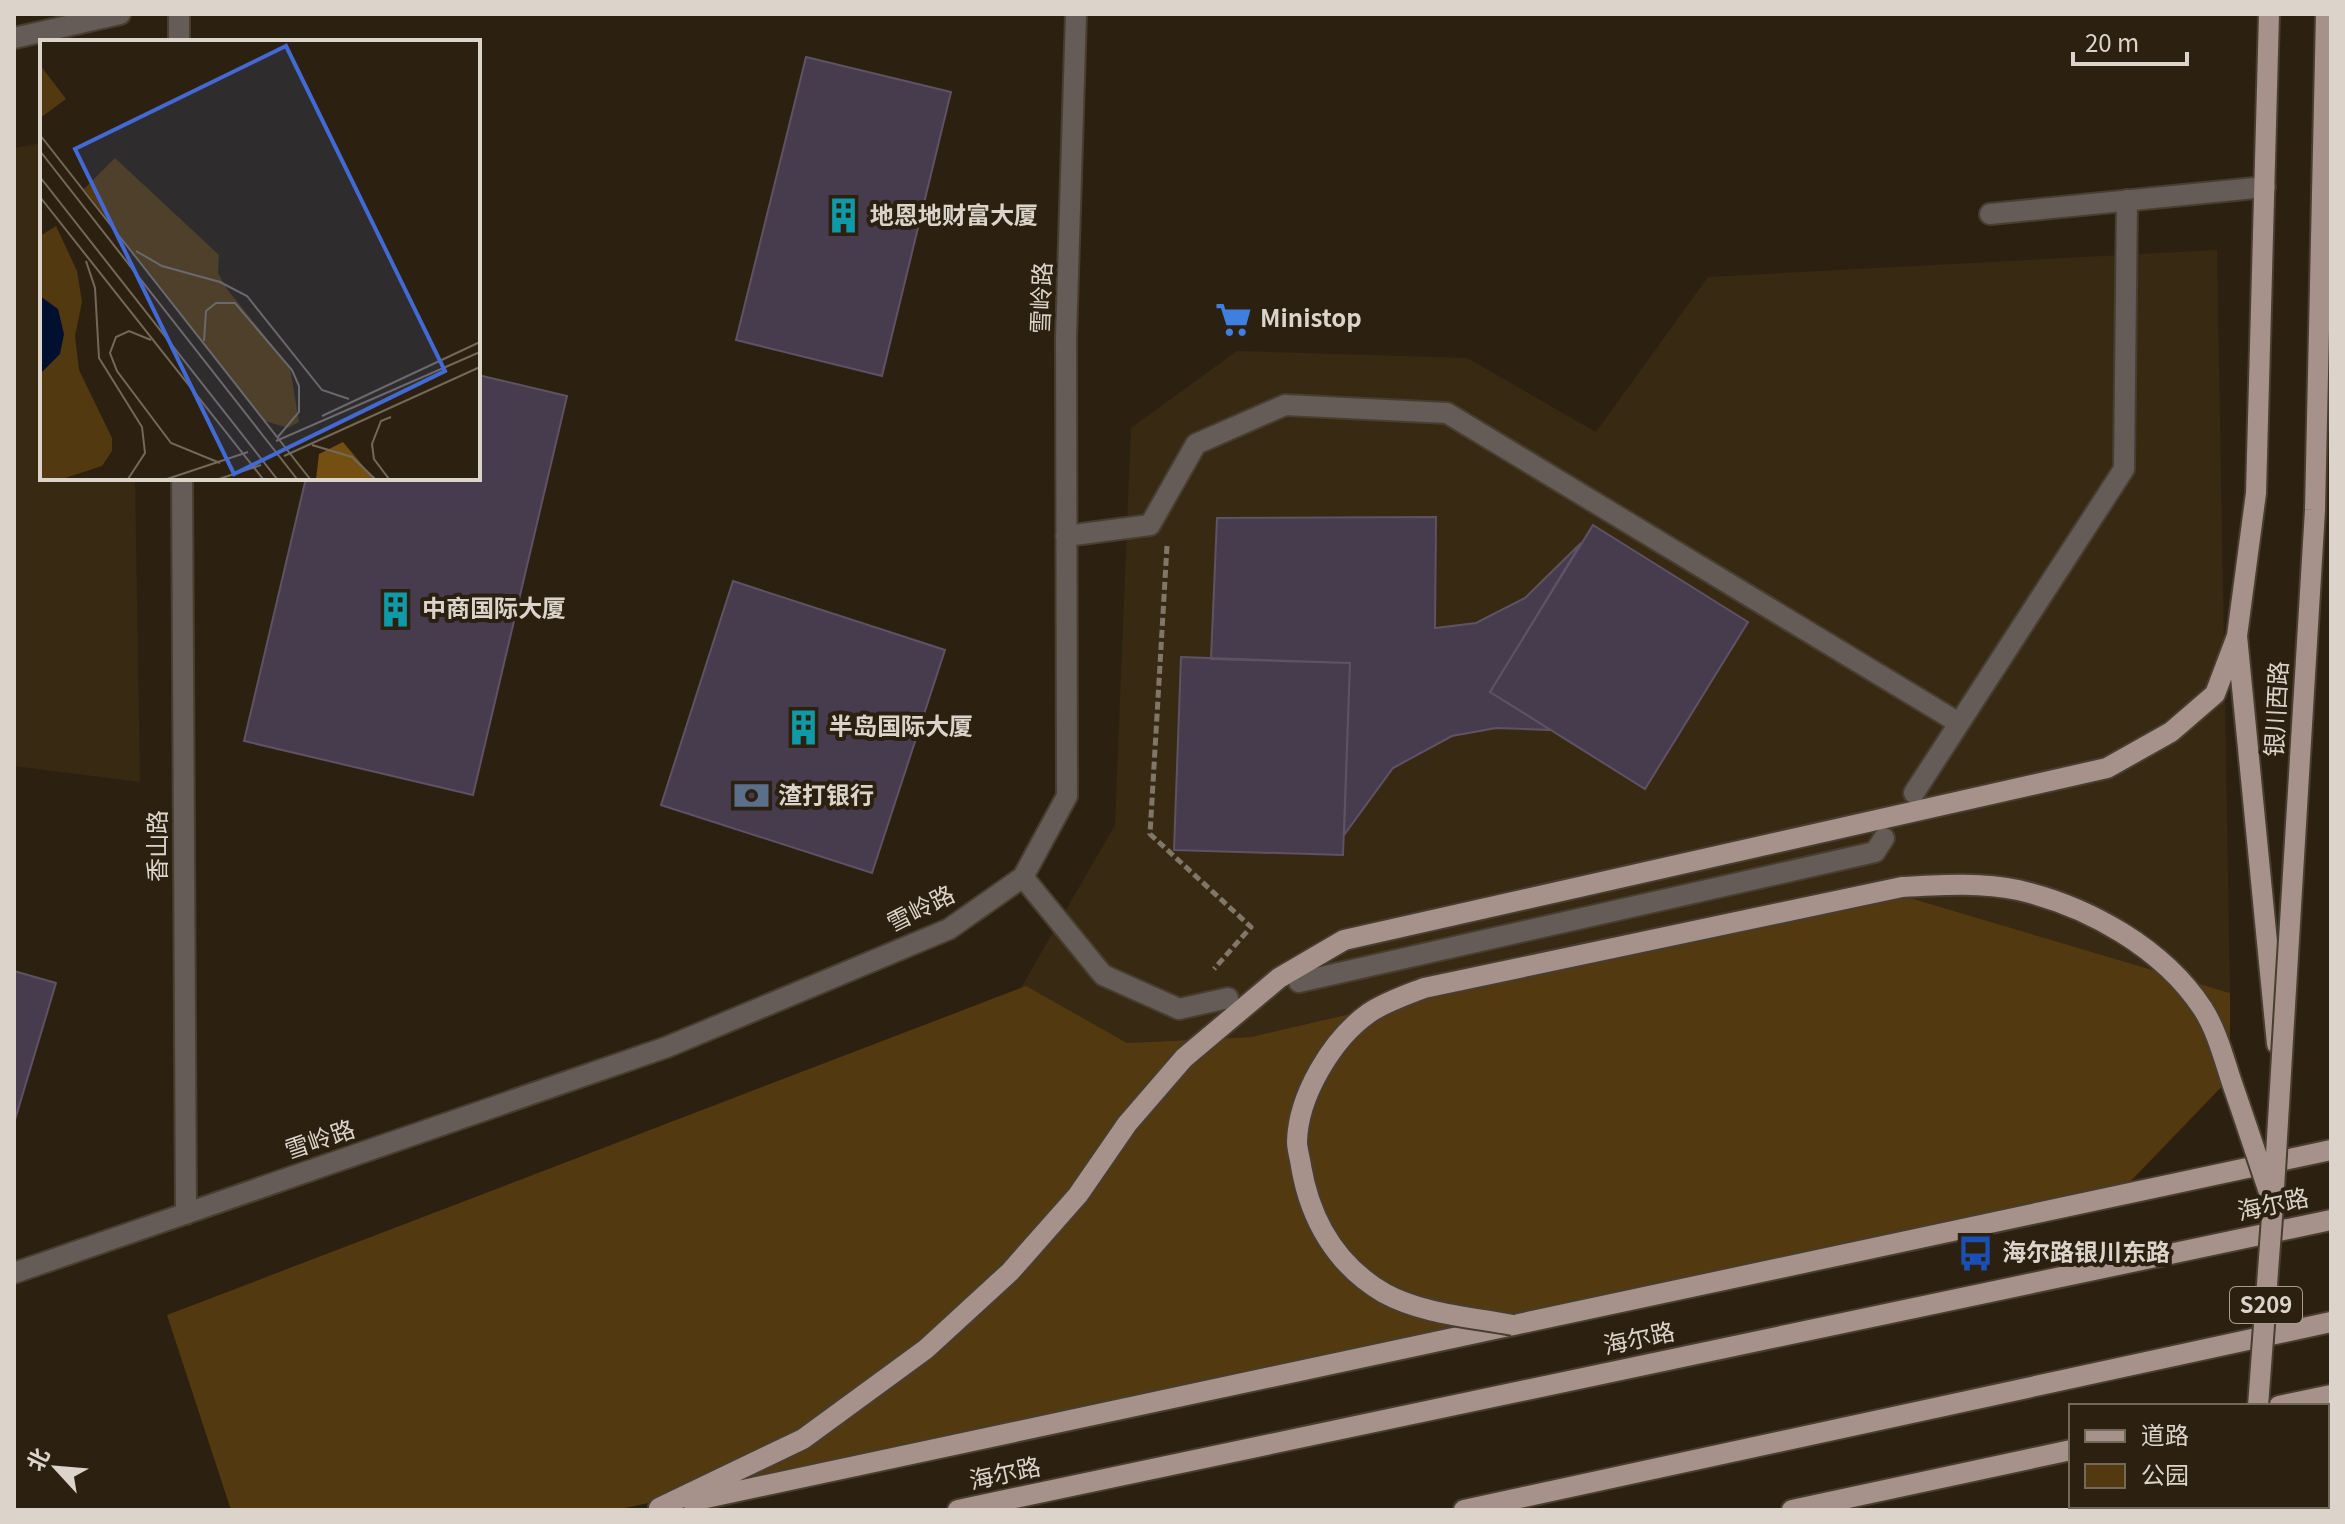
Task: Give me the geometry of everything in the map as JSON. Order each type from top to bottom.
[{"type":"main road","points":[[2269,14],[2256,493],[2237,636],[2288,1159]]},
{"type":"main road","name":"银川西路","points":[[2258,1404],[2315,510],[2326,14]]},
{"type":"main road","points":[[654,1509],[803,1439],[926,1349],[1010,1272],[1078,1195],[1127,1124],[1184,1058],[1279,978],[1344,940],[2107,768],[2171,732],[2215,694],[2237,636]]},
{"type":"main road","points":[[1513,1325],[1429,1310],[1385,1293],[1346,1265],[1318,1225],[1305,1188],[1297,1142],[1306,1097],[1326,1059],[1350,1030],[1369,1013],[1424,988],[1902,887],[1948,885],[2016,890],[2073,908],[2127,936],[2169,966],[2204,1010],[2273,1204]]},
{"type":"main road","points":[[654,1509],[2331,1150]]},
{"type":"main road","name":"海尔路","points":[[958,1510],[2331,1220]]},
{"type":"main road","points":[[1464,1510],[2331,1322]]},
{"type":"main road","points":[[2288,1404],[2331,1395]]},
{"type":"main road","points":[[1792,1510],[2069,1450]]},
{"type":"street","points":[[14,38],[120,14]]},
{"type":"street","points":[[179,14],[179,40]]},
{"type":"street","name":"雪岭路","points":[[14,1273],[667,1047],[949,929],[1023,877],[1067,796],[1066,338],[1076,14]]},
{"type":"street","points":[[1990,214],[2265,187]]},
{"type":"street","points":[[1914,793],[2124,469],[2127,200]]},
{"type":"street","points":[[1066,536],[1150,525],[1196,444],[1285,405],[1447,413],[1959,723]]},
{"type":"street","name":"香山路","points":[[182,480],[186,1214]]},
{"type":"street","points":[[1299,982],[1875,852],[1884,838]]},
{"type":"street","points":[[1023,877],[1103,975],[1179,1009],[1228,998]]},
{"type":"path","points":[[1170,490],[1150,834],[1251,927],[1179,1009]]},
{"type":"shaded area","points":[[40,143],[40,480],[135,480],[140,782],[14,766],[14,148]]},
{"type":"shaded area","points":[[2217,250],[2230,993],[1883,890],[1251,1037],[1127,1043],[1021,988],[1115,825],[1131,428],[1237,351],[1467,358],[1596,432],[1708,277]]},
{"type":"green space","points":[[1883,890],[2230,993],[2230,1078],[2124,1188],[616,1510],[231,1510],[167,1315],[1026,986],[1127,1043],[1251,1037]]},
{"type":"building","name":"地恩地财富大厦","points":[[806,57],[951,92],[882,376],[736,340]]},
{"type":"building","name":"中商国际大厦","points":[[480,375],[567,396],[473,795],[244,741],[306,480],[480,480]]},
{"type":"building","points":[[1436,517],[1435,628],[1476,623],[1525,598],[1581,543],[1490,692],[1551,730],[1496,728],[1452,736],[1393,768],[1344,835],[1350,663],[1211,659],[1217,518]]},
{"type":"building","points":[[1593,525],[1748,622],[1645,789],[1490,692]]},
{"type":"building","name":"半岛国际大厦","points":[[733,581],[945,650],[872,873],[661,805]]},
{"type":"building","points":[[1181,657],[1350,663],[1343,855],[1174,850]]},
{"type":"building","points":[[14,971],[56,983],[14,1123]]},
{"type":"place","name":"地恩地财富大厦","points":[[844,216]]},
{"type":"place","name":"Ministop","points":[[1234,319]]},
{"type":"place","name":"中商国际大厦","points":[[396,609]]},
{"type":"place","name":"半岛国际大厦","points":[[803,727]]},
{"type":"place","name":"渣打银行","points":[[752,796]]},
{"type":"place","name":"海尔路银川东路","points":[[1976,1253]]}]
